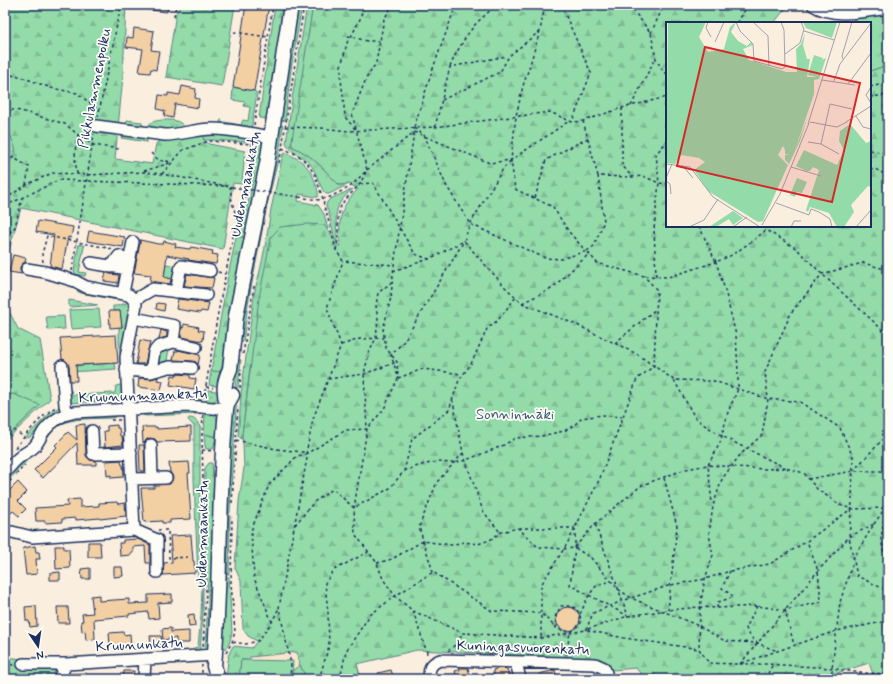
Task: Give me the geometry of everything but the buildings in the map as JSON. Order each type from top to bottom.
[{"type":"main road","name":"Uudenmaankatu","points":[[216,667],[221,472],[231,405],[233,378],[236,367],[236,316],[272,137],[291,5]]},
{"type":"street","points":[[813,5],[828,12],[842,13],[868,8],[888,8]]},
{"type":"street","points":[[95,131],[165,135],[180,134],[204,129],[223,129],[272,137]]},
{"type":"street","points":[[123,293],[133,242]]},
{"type":"street","points":[[111,266],[119,256],[129,266]]},
{"type":"street","points":[[91,263],[111,266],[129,266]]},
{"type":"street","points":[[176,292],[181,266],[210,270]]},
{"type":"street","points":[[27,269],[45,272],[75,281],[86,287],[123,293],[129,295],[136,304],[126,357],[126,370],[132,479],[139,532]]},
{"type":"street","points":[[134,300],[153,289],[206,295]]},
{"type":"street","points":[[134,318],[175,326],[173,342]]},
{"type":"street","points":[[151,372],[154,352],[158,347],[173,342],[196,347]]},
{"type":"street","points":[[62,366],[67,413]]},
{"type":"street","points":[[126,370],[151,372],[169,367],[192,368]]},
{"type":"street","name":"Kruununmaankatu","points":[[5,472],[20,456],[24,447],[34,436],[43,432],[55,420],[67,413],[231,405]]},
{"type":"street","points":[[92,430],[93,454],[131,453]]},
{"type":"street","points":[[151,445],[152,478]]},
{"type":"street","points":[[132,479],[166,478]]},
{"type":"street","points":[[12,532],[32,537],[139,532],[157,540],[157,572]]},
{"type":"street","points":[[144,679],[145,659]]},
{"type":"street","name":"Kruununkatu","points":[[23,664],[66,664],[145,659],[216,667]]},
{"type":"street","points":[[430,679],[429,671],[436,662]]},
{"type":"street","name":"Kuningasvuorenkatu","points":[[436,662],[595,664],[604,668],[608,679]]},
{"type":"street","points":[[516,662],[520,679]]},
{"type":"street","points":[[59,679],[66,664]]},
{"type":"path","name":"Pikkulammenpolku","points":[[75,281],[72,276],[72,271],[95,131],[121,5]]},
{"type":"path","points":[[174,16],[176,5]]},
{"type":"path","points":[[279,163],[286,127],[304,5]]},
{"type":"path","points":[[356,131],[345,117],[341,66],[348,36],[351,37],[360,19],[364,5]]},
{"type":"path","points":[[336,250],[340,208],[344,201],[360,184],[367,170],[352,114],[366,79],[376,62],[384,19],[393,5]]},
{"type":"path","points":[[272,622],[254,578],[251,531],[269,485],[297,456],[306,454],[346,430],[368,429],[384,409],[398,378],[397,362],[386,348],[383,330],[391,297],[394,265],[414,128],[431,74],[456,5]]},
{"type":"path","points":[[435,127],[450,67],[456,53],[474,26],[496,5]]},
{"type":"path","points":[[536,5],[544,12]]},
{"type":"path","points":[[545,5],[540,31],[522,86],[516,116],[511,160],[515,189],[553,207],[569,232],[597,263],[644,276],[668,277],[716,262],[732,255],[756,239],[766,230]]},
{"type":"path","points":[[561,5],[591,73],[572,122]]},
{"type":"path","points":[[629,5],[651,33],[656,59],[662,71],[666,73]]},
{"type":"path","points":[[651,33],[664,5]]},
{"type":"path","points":[[738,22],[748,5]]},
{"type":"path","points":[[442,100],[500,72],[509,56],[540,31]]},
{"type":"path","points":[[234,32],[268,37]]},
{"type":"path","points":[[351,37],[367,41],[380,42]]},
{"type":"path","points":[[450,67],[509,56]]},
{"type":"path","points":[[631,106],[656,59]]},
{"type":"path","points":[[5,76],[16,76],[51,88],[77,94],[99,110]]},
{"type":"path","points":[[871,86],[888,83]]},
{"type":"path","points":[[871,97],[888,95]]},
{"type":"path","points":[[286,127],[321,128],[349,131],[435,127],[550,112],[572,122],[583,121],[622,108],[666,96]]},
{"type":"path","points":[[5,108],[21,110],[65,124],[93,145],[119,149]]},
{"type":"path","points":[[622,108],[622,165],[632,177]]},
{"type":"path","points":[[391,355],[404,341],[464,241],[470,224],[503,170],[511,160],[569,121]]},
{"type":"path","points":[[414,128],[424,135],[446,185],[470,224],[545,258],[561,258],[587,251],[594,246],[604,221],[598,176],[583,121]]},
{"type":"path","points":[[77,174],[75,158],[76,139],[82,138],[95,131]]},
{"type":"path","points":[[414,132],[490,163],[511,160]]},
{"type":"path","points":[[5,199],[26,185],[52,173],[88,175],[143,172],[318,200],[336,194],[350,187],[367,170],[414,132]]},
{"type":"path","points":[[535,198],[546,160],[588,138]]},
{"type":"path","points":[[162,174],[183,150],[209,141],[251,144]]},
{"type":"path","points":[[656,276],[654,229],[659,183],[656,154],[666,142]]},
{"type":"path","points":[[282,148],[298,155],[308,164],[315,176],[323,199],[336,250],[343,261]]},
{"type":"path","points":[[871,150],[888,154]]},
{"type":"path","points":[[151,153],[159,160],[165,162],[174,160]]},
{"type":"path","points":[[5,157],[14,158],[29,167],[26,185]]},
{"type":"path","points":[[143,172],[167,164],[174,160]]},
{"type":"path","points":[[871,170],[875,169],[888,176]]},
{"type":"path","points":[[598,176],[644,176],[659,183],[666,184]]},
{"type":"path","points":[[5,206],[59,180],[231,187]]},
{"type":"path","points":[[360,184],[373,183],[415,254],[429,259]]},
{"type":"path","points":[[231,187],[232,202],[238,223]]},
{"type":"path","points":[[5,237],[15,227],[22,197]]},
{"type":"path","points":[[699,227],[716,262],[725,290],[736,334],[738,371],[738,389],[728,412],[720,443],[708,466],[713,506]]},
{"type":"path","points":[[765,227],[766,230],[797,249],[888,335]]},
{"type":"path","points":[[45,272],[42,254],[47,236],[118,250],[119,256]]},
{"type":"path","points":[[394,271],[429,259],[464,241]]},
{"type":"path","points":[[464,241],[505,287],[522,303],[575,324],[637,354],[674,380],[694,416],[703,424],[722,436],[789,469]]},
{"type":"path","points":[[522,303],[551,289],[589,254]]},
{"type":"path","points":[[343,261],[394,265]]},
{"type":"path","points":[[232,642],[246,644],[258,641],[272,622],[279,608],[313,419],[341,346],[327,308],[343,261]]},
{"type":"path","points":[[888,270],[863,263],[822,274],[791,313],[765,372],[768,399],[762,435],[740,455],[722,479],[713,506],[710,534],[713,555],[705,579],[700,607],[699,626],[699,649],[709,663],[772,664],[832,668],[860,673],[888,674]]},
{"type":"path","points":[[644,276],[657,290],[654,366]]},
{"type":"path","points":[[392,282],[378,293],[376,306],[378,318],[376,338],[369,352],[364,374],[368,429],[354,508],[355,534],[377,563],[383,579],[395,596],[413,611],[464,634],[541,638],[586,630],[628,616],[668,610],[700,607],[718,608],[757,606],[785,610],[821,602],[818,571],[807,541]]},
{"type":"path","points":[[243,359],[254,283]]},
{"type":"path","points":[[354,508],[390,488],[404,471],[412,439],[449,410],[459,380],[471,364],[487,329],[498,320],[516,297]]},
{"type":"path","points":[[615,343],[656,309]]},
{"type":"path","points":[[341,346],[360,339],[384,338]]},
{"type":"path","points":[[391,355],[398,378]]},
{"type":"path","points":[[328,379],[364,374],[397,362]]},
{"type":"path","points":[[541,638],[540,585],[564,549],[600,478],[637,379],[654,366]]},
{"type":"path","points":[[236,367],[239,392]]},
{"type":"path","points":[[398,378],[423,369],[463,374]]},
{"type":"path","points":[[674,380],[714,381],[768,399],[800,402],[840,428],[853,457],[852,509],[849,537],[857,576],[888,591]]},
{"type":"path","points":[[452,400],[466,460],[484,511],[501,532]]},
{"type":"path","points":[[231,405],[236,440],[232,507]]},
{"type":"path","points":[[404,471],[421,464],[437,462],[454,463],[466,460],[502,446],[516,438],[541,436],[564,431],[573,426],[582,418],[602,415],[622,417]]},
{"type":"path","points":[[14,430],[24,437]]},
{"type":"path","points":[[853,471],[888,432]]},
{"type":"path","points":[[236,440],[276,449],[303,452],[306,454]]},
{"type":"path","points":[[202,450],[213,451]]},
{"type":"path","points":[[464,453],[437,482],[419,527],[433,572],[492,611],[541,613],[556,628],[570,633]]},
{"type":"path","points":[[575,548],[595,524],[642,485],[686,469],[708,466],[731,466],[765,469],[785,468],[804,473],[817,488],[840,505],[852,509],[886,508]]},
{"type":"path","points":[[808,478],[853,471],[888,471]]},
{"type":"path","points":[[664,478],[677,526],[668,610]]},
{"type":"path","points":[[294,526],[314,502],[333,489],[354,508]]},
{"type":"path","points":[[888,490],[881,540],[888,572]]},
{"type":"path","points":[[832,679],[840,602],[856,554],[874,524],[886,508]]},
{"type":"path","points":[[586,630],[593,614],[622,601],[671,585],[705,579],[730,571],[770,564],[807,541],[852,509]]},
{"type":"path","points":[[216,667],[232,642],[235,632],[231,583],[232,514]]},
{"type":"path","points":[[595,524],[628,616]]},
{"type":"path","points":[[740,664],[818,571],[849,537],[874,524]]},
{"type":"path","points":[[377,563],[392,559],[423,542],[451,545],[464,542],[478,544],[490,540],[501,532],[518,528],[575,528]]},
{"type":"path","points":[[518,528],[538,547],[564,549],[575,548],[592,558],[618,589],[631,598],[699,626],[725,641],[757,643],[777,651]]},
{"type":"path","points":[[575,528],[575,548],[570,585],[628,616]]},
{"type":"path","points":[[139,532],[148,530],[168,530],[169,558],[190,557]]},
{"type":"path","points":[[319,679],[329,646],[325,583],[334,570],[369,552]]},
{"type":"path","points":[[718,608],[718,602],[734,597],[722,588],[730,571]]},
{"type":"path","points":[[340,679],[346,651],[370,615],[395,596],[433,572]]},
{"type":"path","points":[[580,615],[589,595],[597,585],[611,581]]},
{"type":"path","points":[[556,628],[555,617],[561,606],[576,608],[580,615],[581,623],[570,633],[564,664]]},
{"type":"path","points":[[757,606],[746,628],[749,636],[757,643]]},
{"type":"path","points":[[279,608],[291,664],[290,679]]},
{"type":"path","points":[[785,610],[794,645]]},
{"type":"path","points":[[413,611],[436,662],[455,645],[464,634]]},
{"type":"path","points":[[740,664],[836,631],[888,621]]},
{"type":"path","points":[[586,630],[624,638],[699,649]]},
{"type":"path","points":[[765,679],[772,664]]},
{"type":"shaded area","points":[[297,652],[309,679],[226,679],[229,659]]},
{"type":"green space","points":[[5,5],[126,5],[123,76],[115,159],[152,164],[156,144],[159,140],[182,139],[202,134],[204,140],[209,144],[245,151],[242,184],[233,183],[223,249],[21,208],[5,264],[5,170],[10,134],[5,134]]},
{"type":"green space","points":[[181,5],[196,5],[206,8],[207,5],[235,5],[222,86],[166,77],[176,13]]},
{"type":"green space","points":[[275,5],[285,5],[269,119],[259,118]]},
{"type":"green space","points":[[297,5],[302,5],[291,70],[285,120],[282,121],[279,120]]},
{"type":"green space","points":[[307,5],[313,5],[292,146],[313,159],[339,185],[349,184],[329,194],[324,193],[310,164],[292,150],[286,143]]},
{"type":"green space","name":"Sonninmäki","points":[[313,5],[788,5],[775,22],[666,22],[666,227],[871,227],[871,71],[888,65],[888,679],[875,679],[869,663],[834,674],[824,679],[645,679],[636,668],[613,670],[601,659],[417,650],[357,664],[361,679],[304,679],[305,675],[300,665],[297,652],[250,657],[250,660],[241,660],[239,679],[226,679],[229,659],[228,656],[233,646],[252,648],[257,641],[248,636],[243,629],[241,581],[235,568],[239,501],[244,468],[242,436],[259,298],[271,237],[280,227],[307,224],[324,225],[340,247],[341,215],[351,196],[358,189],[349,184],[339,185],[313,159],[302,151],[291,146]]},
{"type":"green space","points":[[888,14],[888,65],[871,71],[871,22],[854,22],[854,19]]},
{"type":"green space","points":[[233,87],[254,91],[257,93],[251,130],[222,125],[220,122],[222,120],[224,122],[241,125],[243,120],[248,121],[250,107],[244,106],[245,102],[232,100]]},
{"type":"green space","points":[[127,120],[141,122],[143,125],[142,127],[126,126]]},
{"type":"green space","points":[[162,120],[172,120],[178,122],[185,128],[178,131],[149,129],[148,126],[151,123]]},
{"type":"green space","points":[[278,125],[283,126],[278,160],[267,205],[248,304],[243,342],[240,342],[239,333]]},
{"type":"green space","points":[[216,133],[250,138],[245,142],[204,140],[202,134]]},
{"type":"green space","points":[[5,134],[10,134],[16,150],[6,170],[5,170]]},
{"type":"green space","points":[[125,135],[145,138],[147,139],[147,142],[121,138]]},
{"type":"green space","points":[[255,139],[262,142],[264,145],[247,237],[236,237],[250,196],[253,176],[252,155]]},
{"type":"green space","points":[[285,153],[305,164],[311,173],[316,184],[318,197],[299,194],[298,201],[318,205],[324,214],[329,233],[324,225],[250,367],[242,439],[238,436],[241,394],[255,289],[263,259],[271,209],[283,154]]},
{"type":"green space","points":[[353,189],[342,200],[337,210],[337,243],[326,206],[327,202],[330,199]]},
{"type":"green space","points":[[236,237],[247,237],[224,372],[211,371],[228,276]]},
{"type":"green space","points":[[79,244],[85,246],[79,272],[86,273],[85,276],[75,274],[74,271]]},
{"type":"green space","points":[[166,264],[176,266],[176,280],[164,277]]},
{"type":"green space","points":[[78,288],[123,297],[117,300],[81,293],[77,291]]},
{"type":"green space","points":[[69,300],[98,305],[69,307]]},
{"type":"green space","points":[[129,302],[131,305],[122,377],[119,342],[119,327],[122,327],[120,311],[113,311],[113,306]]},
{"type":"green space","points":[[5,303],[18,329],[40,340],[50,399],[5,441],[5,439],[39,406],[13,394],[5,396]]},
{"type":"green space","points":[[99,309],[101,327],[71,329],[69,310]]},
{"type":"green space","points":[[64,316],[65,329],[48,330],[46,317]]},
{"type":"green space","points":[[169,349],[166,366],[157,368],[158,350]]},
{"type":"green space","points":[[238,359],[241,360],[238,387],[235,388]]},
{"type":"green space","points":[[115,363],[116,369],[70,372],[70,366]]},
{"type":"green space","points":[[211,371],[224,372],[222,387],[209,385]]},
{"type":"green space","points":[[124,384],[125,397],[106,401],[69,403],[68,391],[71,390],[72,395],[115,393],[116,386]]},
{"type":"green space","points":[[208,390],[222,392],[216,400],[207,403]]},
{"type":"green space","points":[[234,393],[237,394],[230,513],[228,513],[226,492]]},
{"type":"green space","points":[[13,394],[40,405],[5,439],[5,396]]},
{"type":"green space","points":[[202,400],[201,403],[142,403],[145,401]]},
{"type":"green space","points":[[59,407],[61,411],[53,416],[29,438],[27,437],[50,413]]},
{"type":"green space","points":[[193,410],[200,412],[197,414],[146,416],[143,415],[142,412]]},
{"type":"green space","points":[[205,412],[211,412],[218,420],[216,437],[204,434]]},
{"type":"green space","points":[[115,414],[115,417],[112,418],[77,420],[63,423],[55,428],[40,447],[53,427],[65,418]]},
{"type":"green space","points":[[189,418],[196,421],[200,427],[199,541],[203,587],[203,612],[200,651],[195,651],[194,648],[198,647],[202,586],[198,579],[194,479],[194,426],[188,420]]},
{"type":"green space","points":[[204,434],[216,437],[213,449],[206,449]]},
{"type":"green space","points":[[36,451],[5,484],[5,477],[15,467]]},
{"type":"green space","points":[[209,463],[212,463],[215,482],[213,589],[208,590],[204,536],[205,468]]},
{"type":"green space","points":[[228,515],[230,515],[229,574],[227,574]]},
{"type":"green space","points":[[226,577],[229,577],[232,633],[229,644],[222,650],[223,593]]},
{"type":"green space","points":[[213,589],[209,645],[205,650],[208,590]]},
{"type":"green space","points":[[5,657],[23,659],[54,668],[56,670],[56,678],[5,679]]},
{"type":"green space","points":[[241,660],[293,661],[292,679],[239,679]]},
{"type":"green space","points":[[300,665],[305,675],[304,679],[292,679],[292,671]]}]
